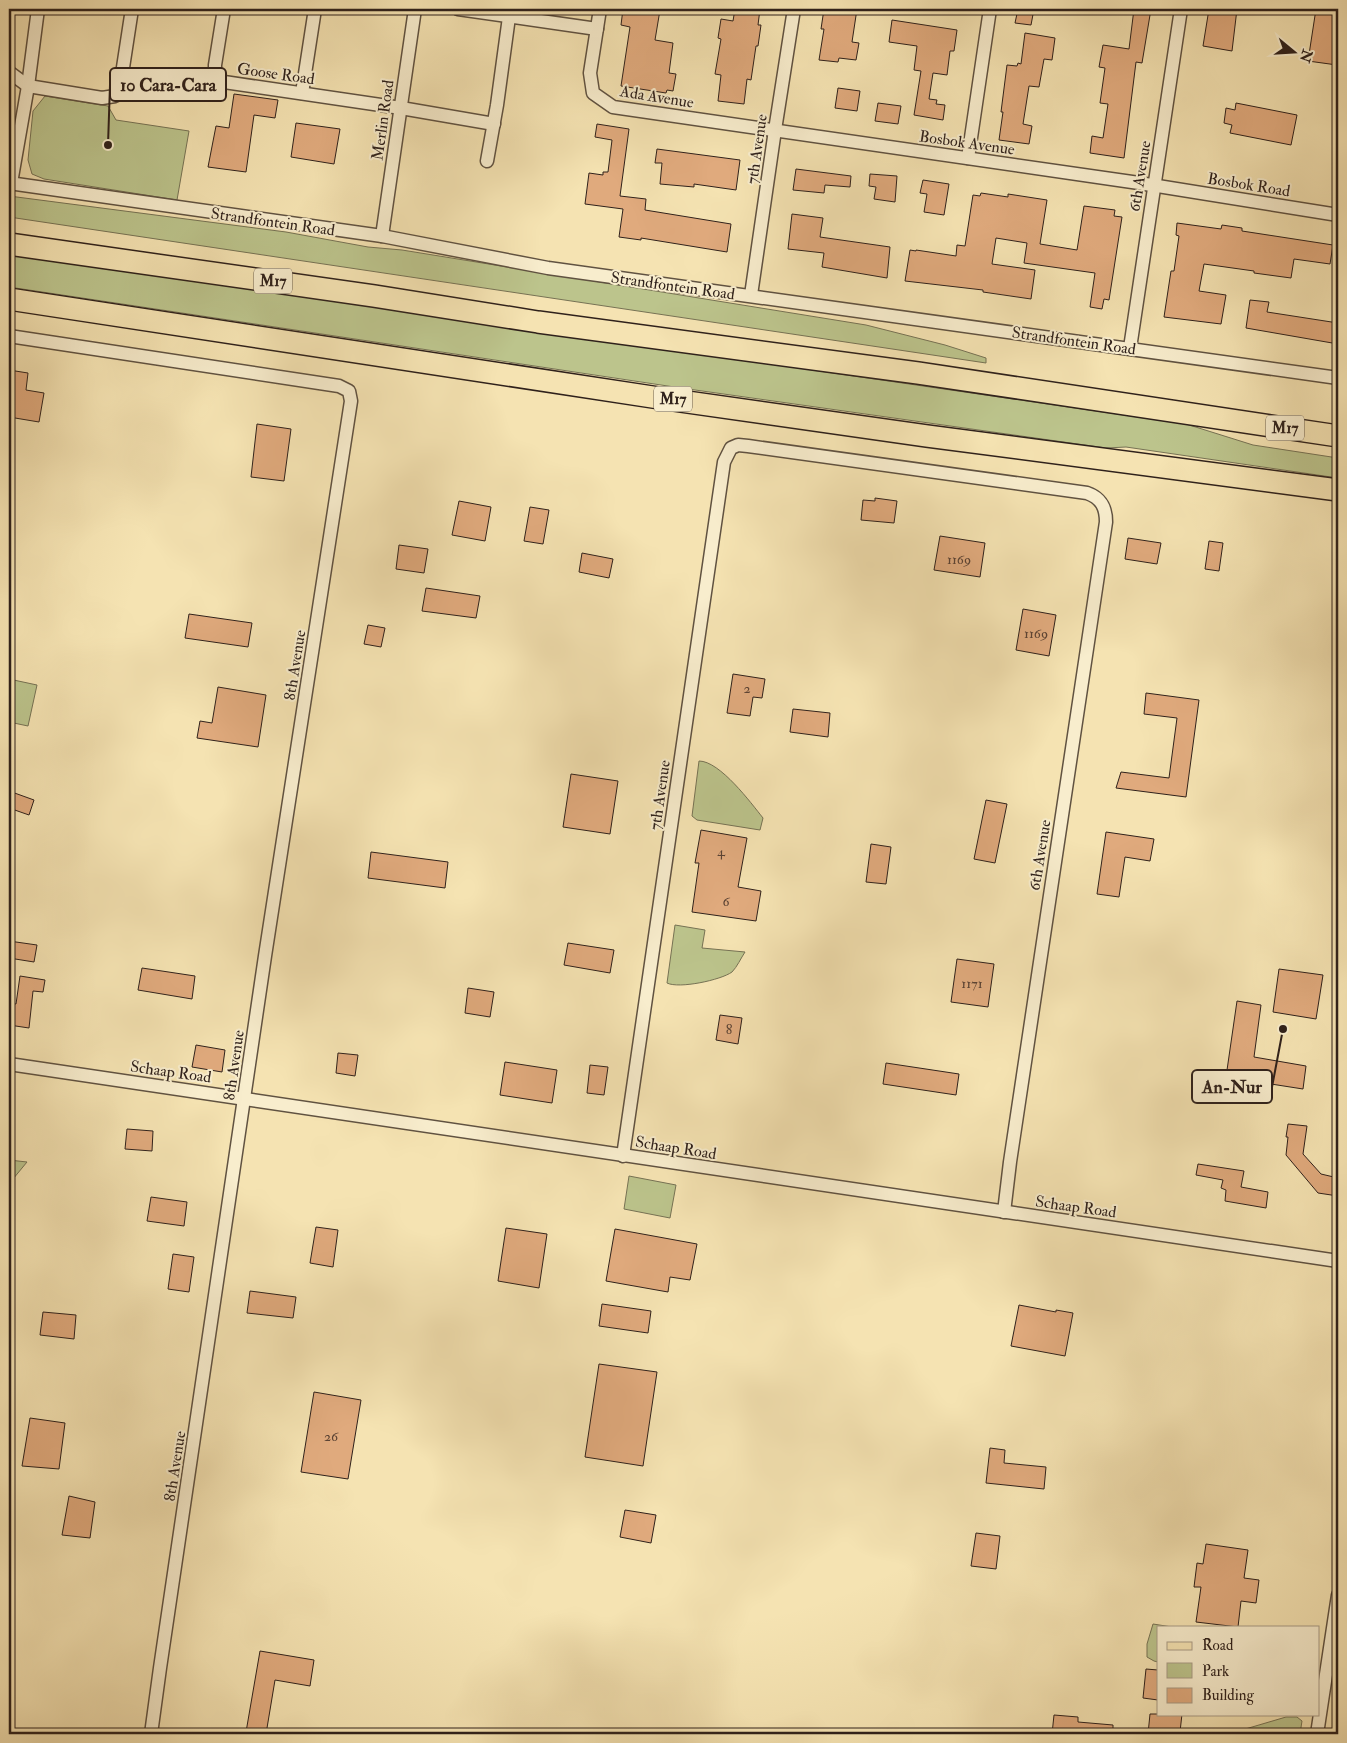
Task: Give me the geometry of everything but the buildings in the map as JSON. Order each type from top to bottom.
[{"type":"main road","name":"M17","points":[[9,244],[374,296],[538,322],[908,372],[1338,436]]},
{"type":"main road","name":"M17","points":[[9,299],[927,436],[1338,490]]},
{"type":"street","points":[[10,183],[28,86],[38,9]]},
{"type":"street","points":[[9,72],[28,86],[102,98],[115,96],[120,87],[132,9]]},
{"type":"street","name":"Goose Road","points":[[224,9],[215,65],[215,76],[224,82],[401,108],[494,124]]},
{"type":"street","points":[[302,93],[315,9]]},
{"type":"street","name":"Merlin Road","points":[[382,236],[415,9]]},
{"type":"street","points":[[458,9],[597,28]]},
{"type":"street","name":"Ada Avenue","points":[[600,9],[590,73],[593,93],[613,107],[775,130]]},
{"type":"street","name":"7th Avenue","points":[[751,295],[794,9]]},
{"type":"street","points":[[968,158],[990,9]]},
{"type":"street","name":"6th Avenue","points":[[1130,348],[1181,9]]},
{"type":"street","points":[[487,161],[509,17]]},
{"type":"street","name":"Bosbok Avenue","points":[[775,130],[1154,186]]},
{"type":"street","name":"Strandfontein Road","points":[[10,183],[382,236],[548,268],[1338,378]]},
{"type":"street","name":"Bosbok Road","points":[[1154,186],[1338,215]]},
{"type":"street","name":"8th Avenue","points":[[9,336],[339,386],[349,391],[350,401],[244,1098],[151,1734]]},
{"type":"street","name":"7th Avenue","points":[[623,1156],[724,462],[732,448],[738,445],[1086,493],[1096,496],[1102,503]]},
{"type":"street","name":"6th Avenue","points":[[1004,1212],[1106,522],[1106,511],[1102,503]]},
{"type":"street","name":"Schaap Road","points":[[9,1064],[1338,1261]]},
{"type":"street","points":[[1318,1734],[1338,1595]]},
{"type":"green space","points":[[45,96],[108,106],[116,120],[189,131],[177,200],[44,179],[32,174],[28,160],[33,111]]},
{"type":"green space","points":[[9,196],[286,232],[368,247],[402,250],[866,325],[945,345],[986,358],[986,363],[9,217]]},
{"type":"green space","points":[[9,254],[1186,424],[1253,445],[1338,458],[1338,478],[1126,447],[1106,448],[681,388],[9,287]]},
{"type":"green space","points":[[9,679],[37,685],[28,726],[9,722]]},
{"type":"green space","points":[[699,761],[716,768],[743,793],[763,818],[760,830],[697,820],[692,816]]},
{"type":"green space","points":[[675,925],[705,930],[702,948],[745,952],[734,970],[727,975],[710,981],[690,984],[673,985],[667,983]]},
{"type":"green space","points":[[9,1160],[27,1162],[13,1179],[9,1206]]},
{"type":"green space","points":[[629,1176],[676,1185],[670,1218],[624,1209]]},
{"type":"green space","points":[[1153,1624],[1166,1626],[1157,1626],[1157,1662],[1147,1657],[1147,1644]]},
{"type":"green space","points":[[1286,1717],[1297,1717],[1302,1721],[1300,1734],[1221,1734],[1242,1730]]},
{"type":"place","name":"10 Cara-Cara","points":[[108,145]]},
{"type":"place","name":"An-Nur","points":[[1283,1029]]}]
